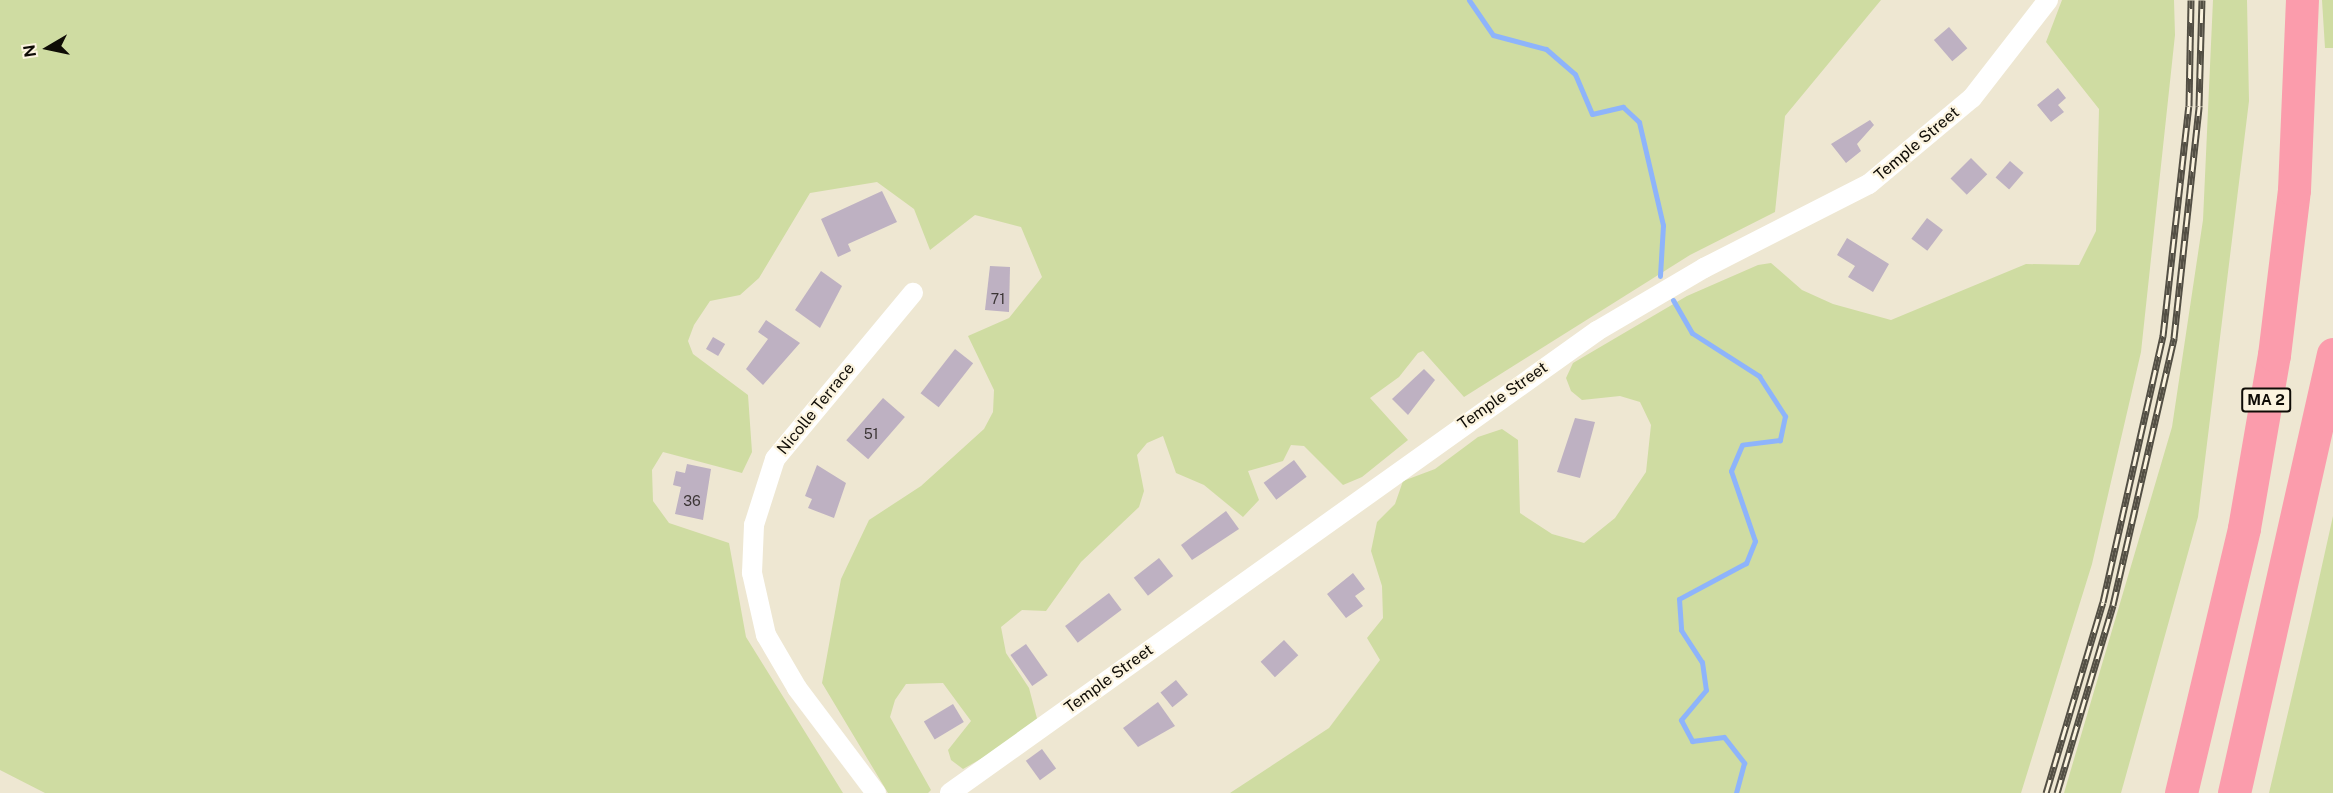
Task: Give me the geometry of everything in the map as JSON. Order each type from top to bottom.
[{"type":"highway","name":"MA 2","points":[[2179,793],[2244,528],[2274,355],[2294,190],[2302,0]]},
{"type":"highway","points":[[2234,793],[2333,354]]},
{"type":"highway","points":[[2244,793],[2266,657]]},
{"type":"street","name":"Temple Street","points":[[950,793],[1597,331],[1704,268],[1869,184],[1972,98],[2048,0]]},
{"type":"street","name":"Nicolle Terrace","points":[[876,793],[797,688],[766,635],[752,573],[753,535],[756,506],[775,459],[913,293]]},
{"type":"green space","points":[[0,0],[1881,0],[1785,116],[1775,212],[1690,255],[1464,397],[1423,351],[1418,353],[1399,377],[1370,398],[1408,440],[1362,477],[1343,485],[1304,446],[1291,445],[1283,461],[1248,471],[1259,500],[1243,517],[1204,485],[1176,473],[1163,436],[1147,443],[1137,455],[1144,491],[1139,507],[1081,562],[1046,611],[1022,610],[1001,627],[1006,653],[1029,688],[1039,726],[963,769],[951,760],[948,750],[971,721],[943,683],[906,684],[895,700],[890,717],[931,790],[928,793],[888,793],[822,683],[841,579],[869,520],[921,486],[984,429],[993,412],[994,390],[968,336],[1009,318],[1042,277],[1021,227],[975,215],[930,250],[914,209],[877,182],[810,193],[759,278],[740,295],[710,301],[694,325],[688,341],[693,354],[748,395],[752,452],[742,473],[663,452],[652,470],[653,501],[669,523],[729,543],[746,637],[843,793],[45,793],[0,770]]},
{"type":"green space","points":[[2062,0],[2174,0],[2175,35],[2141,352],[2092,564],[2021,793],[1230,793],[1329,728],[1380,660],[1367,638],[1383,618],[1382,586],[1371,551],[1377,522],[1395,504],[1403,481],[1435,469],[1478,437],[1502,429],[1518,440],[1520,513],[1552,534],[1584,543],[1615,518],[1646,472],[1651,425],[1640,402],[1620,396],[1582,400],[1571,391],[1566,378],[1573,363],[1687,296],[1758,265],[1771,263],[1802,290],[1833,304],[1891,320],[2026,264],[2079,265],[2096,231],[2099,109],[2046,42]]},
{"type":"green space","points":[[2213,0],[2247,0],[2249,101],[2198,517],[2121,793],[2064,793],[2172,427],[2203,220]]},
{"type":"green space","points":[[2322,0],[2333,0],[2333,48],[2325,48]]},
{"type":"green space","points":[[2333,516],[2333,793],[2269,793],[2311,615]]},
{"type":"building","points":[[1949,27],[1967,48],[1952,61],[1934,40]]},
{"type":"building","points":[[2058,88],[2066,98],[2058,105],[2064,112],[2051,122],[2037,105]]},
{"type":"building","points":[[1870,120],[1874,125],[1857,144],[1861,151],[1846,163],[1831,144]]},
{"type":"building","points":[[1971,158],[1987,174],[1967,195],[1950,179]]},
{"type":"building","points":[[2010,161],[2024,173],[2009,189],[1996,178]]},
{"type":"building","points":[[882,191],[897,222],[848,244],[851,251],[838,257],[821,219]]},
{"type":"building","points":[[1927,218],[1943,230],[1927,251],[1911,239]]},
{"type":"building","points":[[1847,238],[1889,264],[1873,292],[1848,277],[1855,266],[1837,255]]},
{"type":"building","points":[[990,266],[1010,267],[1009,312],[985,310]]},
{"type":"building","points":[[821,271],[842,286],[820,328],[795,310]]},
{"type":"building","points":[[766,320],[800,343],[763,385],[746,369],[768,339],[758,332]]},
{"type":"building","points":[[713,337],[725,344],[718,356],[706,349]]},
{"type":"building","points":[[955,349],[973,363],[939,407],[921,393]]},
{"type":"building","points":[[1424,369],[1435,380],[1408,415],[1392,399]]},
{"type":"building","points":[[883,398],[905,417],[868,459],[846,440]]},
{"type":"building","points":[[1575,418],[1595,422],[1580,478],[1557,472]]},
{"type":"building","points":[[1294,460],[1307,477],[1276,500],[1264,483]]},
{"type":"building","points":[[687,464],[711,469],[703,520],[675,514],[681,487],[673,485],[676,471],[685,473]]},
{"type":"building","points":[[817,465],[846,483],[834,518],[808,508],[812,499],[805,496]]},
{"type":"building","points":[[1226,511],[1239,529],[1192,560],[1181,545]]},
{"type":"building","points":[[1159,558],[1173,576],[1148,596],[1134,578]]},
{"type":"building","points":[[1353,573],[1365,589],[1355,596],[1363,606],[1346,618],[1327,594]]},
{"type":"building","points":[[1109,593],[1122,610],[1078,643],[1065,626]]},
{"type":"building","points":[[1284,640],[1298,655],[1275,677],[1261,662]]},
{"type":"building","points":[[1026,644],[1048,675],[1032,686],[1010,655]]},
{"type":"building","points":[[1176,680],[1188,695],[1172,707],[1160,693]]},
{"type":"building","points":[[1158,702],[1175,726],[1138,747],[1123,728]]},
{"type":"building","points":[[953,704],[964,722],[935,740],[924,722]]},
{"type":"building","points":[[1042,749],[1056,768],[1040,780],[1026,761]]},
{"type":"waterway","points":[[1469,0],[1493,35],[1546,49],[1575,74],[1592,114],[1623,107],[1639,122],[1663,225],[1660,276]]},
{"type":"waterway","points":[[1673,300],[1692,333],[1759,376],[1785,416],[1780,440],[1742,445],[1731,471],[1755,541],[1746,563],[1679,599],[1681,630],[1702,662],[1706,690],[1681,720],[1692,741],[1724,737],[1744,763],[1736,793]]},
{"type":"railway","points":[[2046,793],[2103,602],[2163,336],[2189,106],[2191,0]]},
{"type":"railway","points":[[2057,793],[2113,605],[2174,338],[2199,106],[2202,0]]}]
